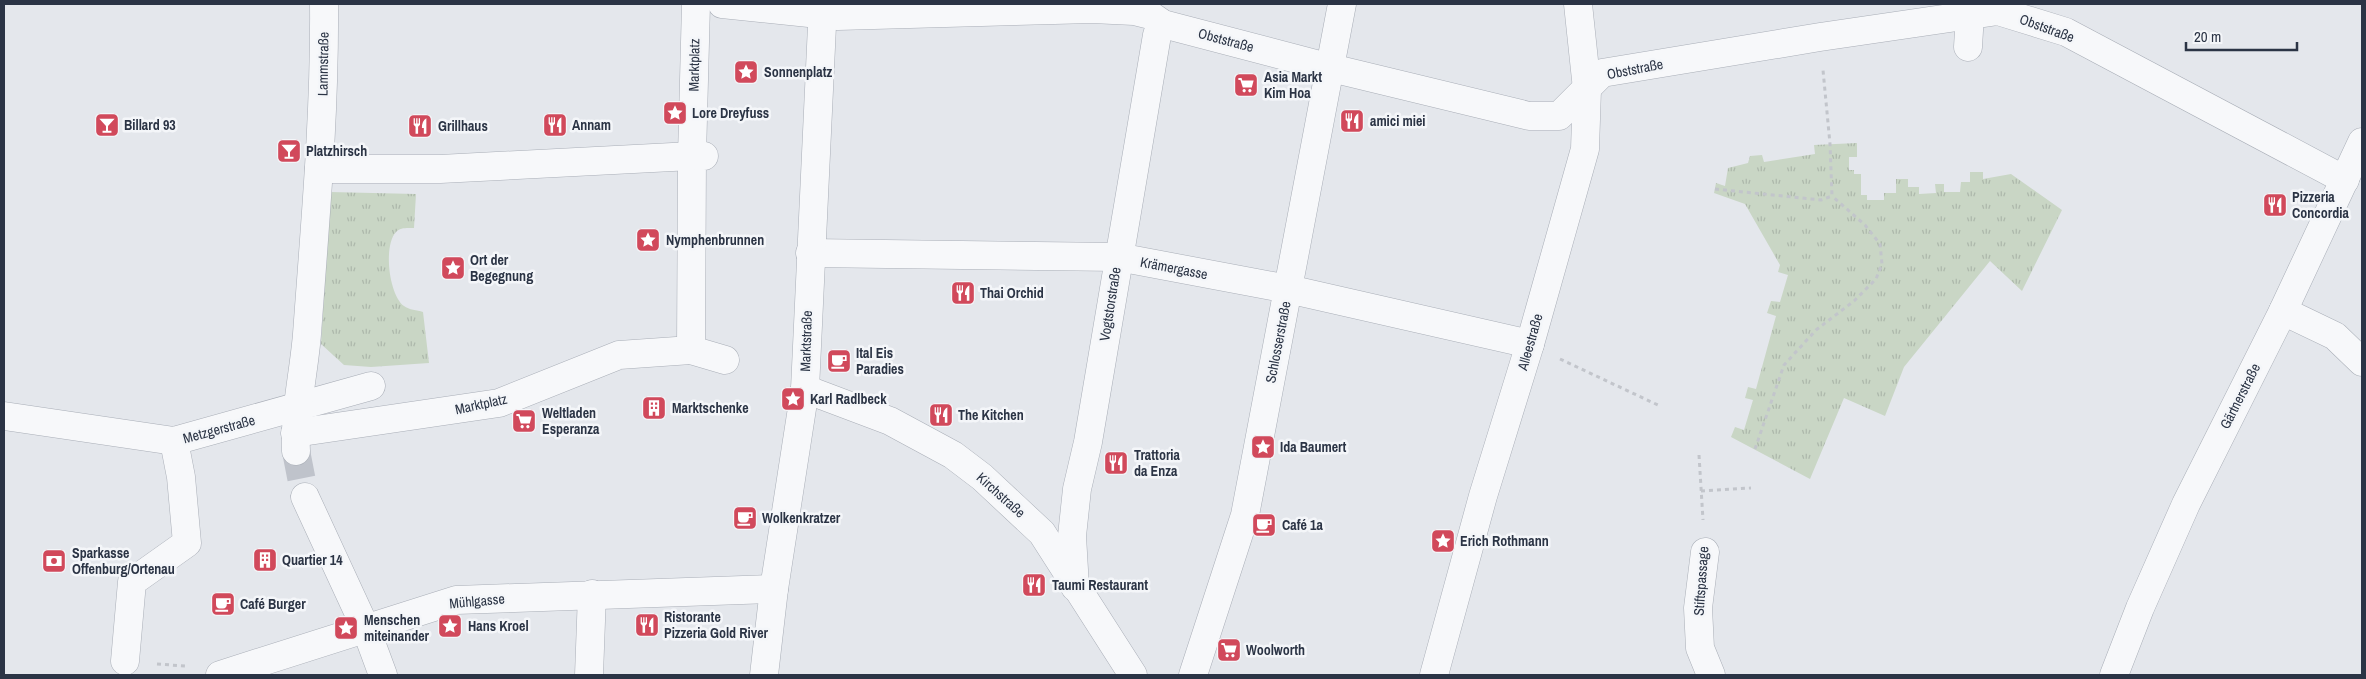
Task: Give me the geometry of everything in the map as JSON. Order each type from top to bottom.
[{"type":"street","name":"Lammstraße","points":[[319,169],[322,125],[324,4]]},
{"type":"street","name":"Marktplatz","points":[[692,350],[698,156],[696,4]]},
{"type":"street","points":[[722,4],[822,9]]},
{"type":"street","name":"Schlosserstraße","points":[[1193,675],[1245,514],[1342,4]]},
{"type":"street","name":"Alleestraße","points":[[1434,675],[1483,496],[1530,344],[1585,150],[1587,88],[1578,4]]},
{"type":"street","name":"Obststraße","points":[[822,9],[1092,9],[1134,11],[1150,15],[1163,24],[1331,68],[1529,116],[1559,116],[1602,73],[1970,14],[1999,7],[2066,32],[2344,180]]},
{"type":"street","name":"Marktstraße","points":[[764,675],[774,589],[805,389],[822,9]]},
{"type":"street","points":[[1968,48],[1970,14]]},
{"type":"street","name":"Vogtstorstraße","points":[[1075,587],[1072,536],[1077,489],[1088,442],[1157,35],[1163,24]]},
{"type":"street","name":"Gärtnerstraße","points":[[2122,668],[2140,608],[2186,504],[2283,311],[2362,142]]},
{"type":"street","points":[[297,431],[305,363],[319,169],[440,169],[698,156]]},
{"type":"street","name":"Krämergasse","points":[[810,253],[1118,257],[1288,289],[1530,344]]},
{"type":"street","points":[[2283,311],[2335,336],[2362,362]]},
{"type":"street","name":"Marktplatz","points":[[297,431],[499,403],[619,355],[692,350],[725,360]]},
{"type":"street","name":"Metzgerstraße","points":[[4,416],[174,441],[297,431],[371,386]]},
{"type":"street","name":"Kirchstraße","points":[[805,389],[890,421],[953,455],[982,477],[1042,533],[1075,587],[1134,675]]},
{"type":"street","points":[[126,661],[132,582],[187,543],[181,477],[174,441]]},
{"type":"street","points":[[305,496],[366,629],[383,675]]},
{"type":"street","name":"Stiftspassage","points":[[1705,552],[1698,608],[1700,648],[1711,675]]},
{"type":"street","name":"Mühlgasse","points":[[220,675],[456,600],[774,589]]},
{"type":"street","points":[[589,675],[592,594]]},
{"type":"path","points":[[1754,449],[1784,365],[1816,330],[1854,301],[1876,279],[1882,264],[1880,244],[1865,225],[1832,196],[1826,102]]},
{"type":"path","points":[[1715,189],[1821,200],[1832,196]]},
{"type":"path","points":[[1530,344],[1660,406]]},
{"type":"path","name":"Stiftspassage","points":[[1699,456],[1705,552]]},
{"type":"path","points":[[1701,491],[1751,488]]},
{"type":"green space","points":[[1857,143],[1857,157],[1849,157],[1849,170],[1854,170],[1854,174],[1861,174],[1861,195],[1867,195],[1867,200],[1884,200],[1884,193],[1896,193],[1896,179],[1908,179],[1908,187],[1919,187],[1919,194],[1936,193],[1935,184],[1944,184],[1944,192],[1960,192],[1961,182],[1970,182],[1970,172],[1983,172],[1983,179],[2011,174],[2062,210],[2022,291],[1990,261],[1904,367],[1885,416],[1844,398],[1810,479],[1731,437],[1735,427],[1744,430],[1753,400],[1745,398],[1748,387],[1756,389],[1776,316],[1767,313],[1771,301],[1780,302],[1788,275],[1778,272],[1780,265],[1745,204],[1714,193],[1716,183],[1725,186],[1728,168],[1748,163],[1750,156],[1762,155],[1764,162],[1815,154],[1814,145]]},
{"type":"green space","points":[[330,192],[416,194],[414,228],[404,228],[396,232],[390,248],[389,270],[391,281],[399,300],[406,307],[423,312],[429,363],[371,367],[344,365],[321,344]]},
{"type":"tunnel","points":[[296,451],[305,497]]},
{"type":"place","name":"Sonnenplatz","points":[[746,72]]},
{"type":"place","name":"Asia Markt Kim Hoa","points":[[1246,85]]},
{"type":"place","name":"Lore Dreyfuss","points":[[675,113]]},
{"type":"place","name":"amici miei","points":[[1352,121]]},
{"type":"place","name":"Billard 93","points":[[107,125]]},
{"type":"place","name":"Annam","points":[[555,125]]},
{"type":"place","name":"Grillhaus","points":[[420,126]]},
{"type":"place","name":"Platzhirsch","points":[[289,151]]},
{"type":"place","name":"Pizzeria Concordia","points":[[2275,205]]},
{"type":"place","name":"Nymphenbrunnen","points":[[648,240]]},
{"type":"place","name":"Ort der Begegnung","points":[[453,268]]},
{"type":"place","name":"Thai Orchid","points":[[963,293]]},
{"type":"place","name":"Ital Eis Paradies","points":[[839,361]]},
{"type":"place","name":"Karl Radlbeck","points":[[793,399]]},
{"type":"place","name":"Marktschenke","points":[[654,408]]},
{"type":"place","name":"The Kitchen","points":[[941,415]]},
{"type":"place","name":"Weltladen Esperanza","points":[[524,421]]},
{"type":"place","name":"Ida Baumert","points":[[1263,447]]},
{"type":"place","name":"Trattoria da Enza","points":[[1116,463]]},
{"type":"place","name":"Wolkenkratzer","points":[[745,518]]},
{"type":"place","name":"Café 1a","points":[[1264,525]]},
{"type":"place","name":"Erich Rothmann","points":[[1443,541]]},
{"type":"place","name":"Quartier 14","points":[[265,560]]},
{"type":"place","name":"Sparkasse Offenburg/Ortenau","points":[[54,561]]},
{"type":"place","name":"Taumi Restaurant","points":[[1034,585]]},
{"type":"place","name":"Café Burger","points":[[223,604]]},
{"type":"place","name":"Ristorante Pizzeria Gold River","points":[[647,625]]},
{"type":"place","name":"Hans Kroel","points":[[450,626]]},
{"type":"place","name":"Menschen miteinander","points":[[346,628]]},
{"type":"place","name":"Woolworth","points":[[1229,650]]}]
